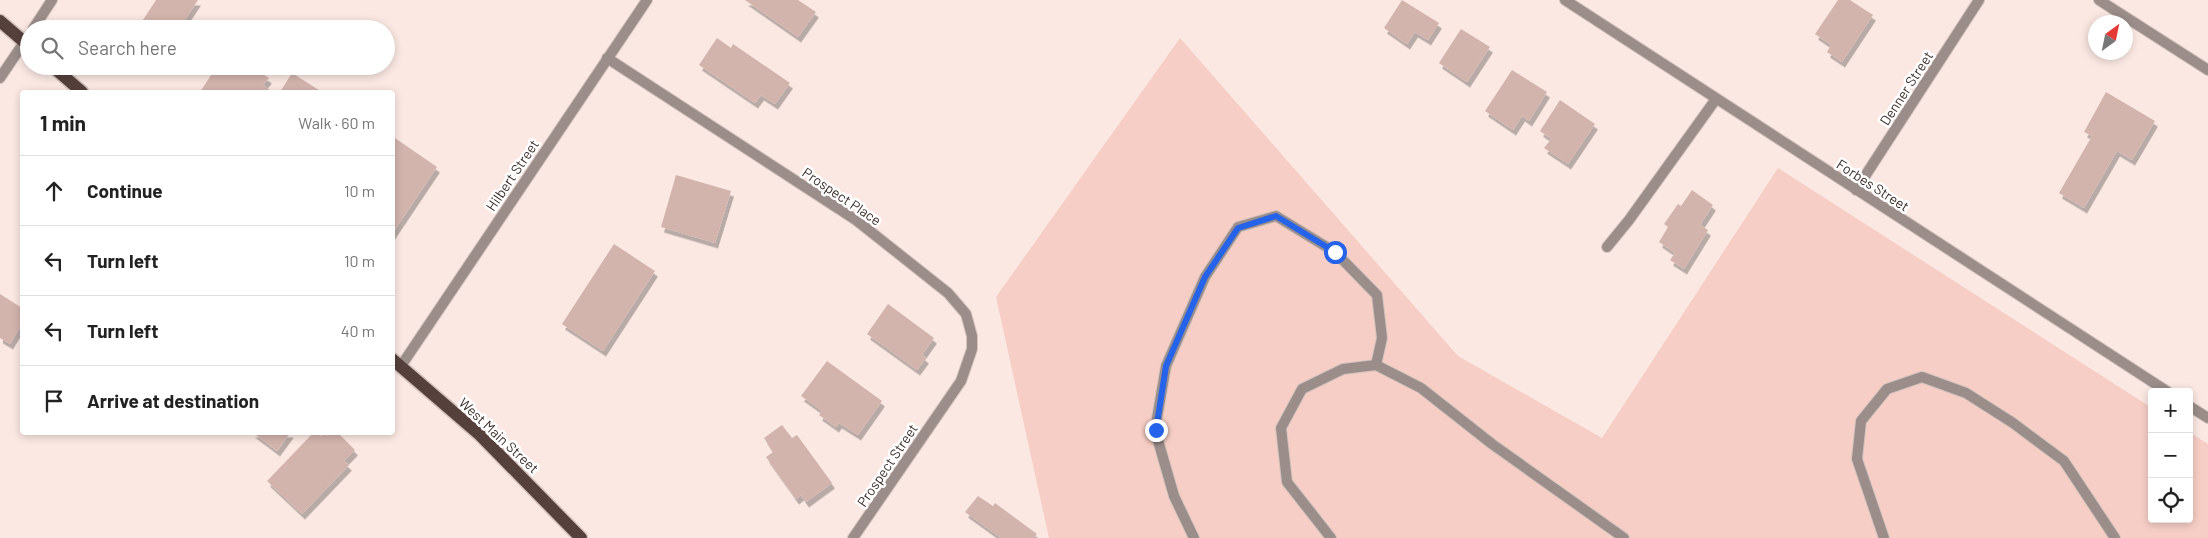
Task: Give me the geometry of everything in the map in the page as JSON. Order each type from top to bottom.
[{"type":"main road","points":[[0,21],[20,36]]},
{"type":"main road","points":[[62,75],[80,90]]},
{"type":"main road","name":"West Main Street","points":[[397,362],[480,434],[581,538]]},
{"type":"street","points":[[39,20],[52,0]]},
{"type":"street","name":"Hilbert Street","points":[[397,362],[647,0]]},
{"type":"street","name":"Forbes Street","points":[[1565,0],[2162,388]]},
{"type":"street","name":"Denner Street","points":[[1856,190],[1978,0]]},
{"type":"street","points":[[2099,0],[2208,70]]},
{"type":"street","points":[[0,78],[20,51]]},
{"type":"street","name":"Prospect Place","points":[[607,58],[856,220],[948,293],[966,314],[972,336],[972,349],[961,381],[943,408]]},
{"type":"street","points":[[1607,247],[1629,220],[1716,99]]},
{"type":"street","points":[[1194,538],[1174,496],[1156,430],[1166,366],[1205,277],[1238,228],[1276,216],[1335,252],[1377,295],[1382,338],[1376,365]]},
{"type":"street","points":[[1330,538],[1287,482],[1281,428],[1302,389],[1343,369],[1376,365],[1421,388],[1492,444],[1624,538]]},
{"type":"street","points":[[1884,538],[1857,459],[1861,421],[1887,389],[1922,376],[1966,393],[2013,423],[2064,461],[2115,538]]},
{"type":"street","name":"Prospect Street","points":[[853,538],[943,408]]},
{"type":"street","points":[[2193,409],[2208,418]]},
{"type":"shaded area","points":[[1180,38],[1458,356],[1602,438],[1778,168],[2148,405],[2148,523],[2193,523],[2193,435],[2208,444],[2208,538],[1049,538],[996,297]]},
{"type":"building","points":[[156,0],[198,0],[185,20],[143,20]]},
{"type":"building","points":[[745,0],[798,0],[816,12],[798,37]]},
{"type":"building","points":[[1402,0],[1439,23],[1428,40],[1415,32],[1407,44],[1384,28]]},
{"type":"building","points":[[1838,0],[1850,0],[1873,15],[1842,62],[1827,52],[1831,45],[1815,34]]},
{"type":"building","points":[[1461,29],[1490,47],[1467,82],[1439,63]]},
{"type":"building","points":[[717,38],[731,48],[733,44],[790,83],[775,104],[761,95],[755,103],[699,65]]},
{"type":"building","points":[[1512,70],[1547,92],[1529,121],[1522,116],[1513,130],[1485,111]]},
{"type":"building","points":[[211,75],[264,75],[269,78],[263,85],[270,90],[201,90]]},
{"type":"building","points":[[291,75],[295,75],[319,90],[281,90]]},
{"type":"building","points":[[2106,92],[2155,121],[2132,160],[2117,151],[2084,208],[2059,193],[2092,136],[2084,132]]},
{"type":"building","points":[[1560,100],[1595,124],[1568,164],[1544,148],[1551,139],[1540,131]]},
{"type":"building","points":[[395,138],[437,167],[395,230]]},
{"type":"building","points":[[676,175],[731,191],[715,243],[661,227]]},
{"type":"building","points":[[1692,190],[1713,205],[1700,225],[1708,230],[1684,269],[1670,260],[1675,253],[1659,242],[1668,227],[1664,224],[1678,204],[1681,206]]},
{"type":"building","points":[[614,244],[655,271],[603,351],[562,324]]},
{"type":"building","points":[[0,294],[20,307],[20,327],[10,344],[0,338]]},
{"type":"building","points":[[888,304],[934,338],[922,355],[926,358],[917,370],[867,334]]},
{"type":"building","points":[[827,361],[882,401],[858,435],[839,423],[836,427],[819,415],[822,411],[801,396]]},
{"type":"building","points":[[782,425],[792,438],[797,435],[832,483],[806,502],[801,495],[796,499],[766,457],[773,452],[764,438]]},
{"type":"building","points":[[256,435],[289,435],[277,451]]},
{"type":"building","points":[[311,435],[340,435],[355,450],[344,461],[349,465],[302,514],[267,481]]},
{"type":"building","points":[[978,496],[993,506],[995,503],[1037,534],[1034,538],[1001,538],[965,512]]},
{"type":"route","points":[[1156,430],[1166,366],[1205,277],[1238,228],[1276,216],[1335,252]]}]
